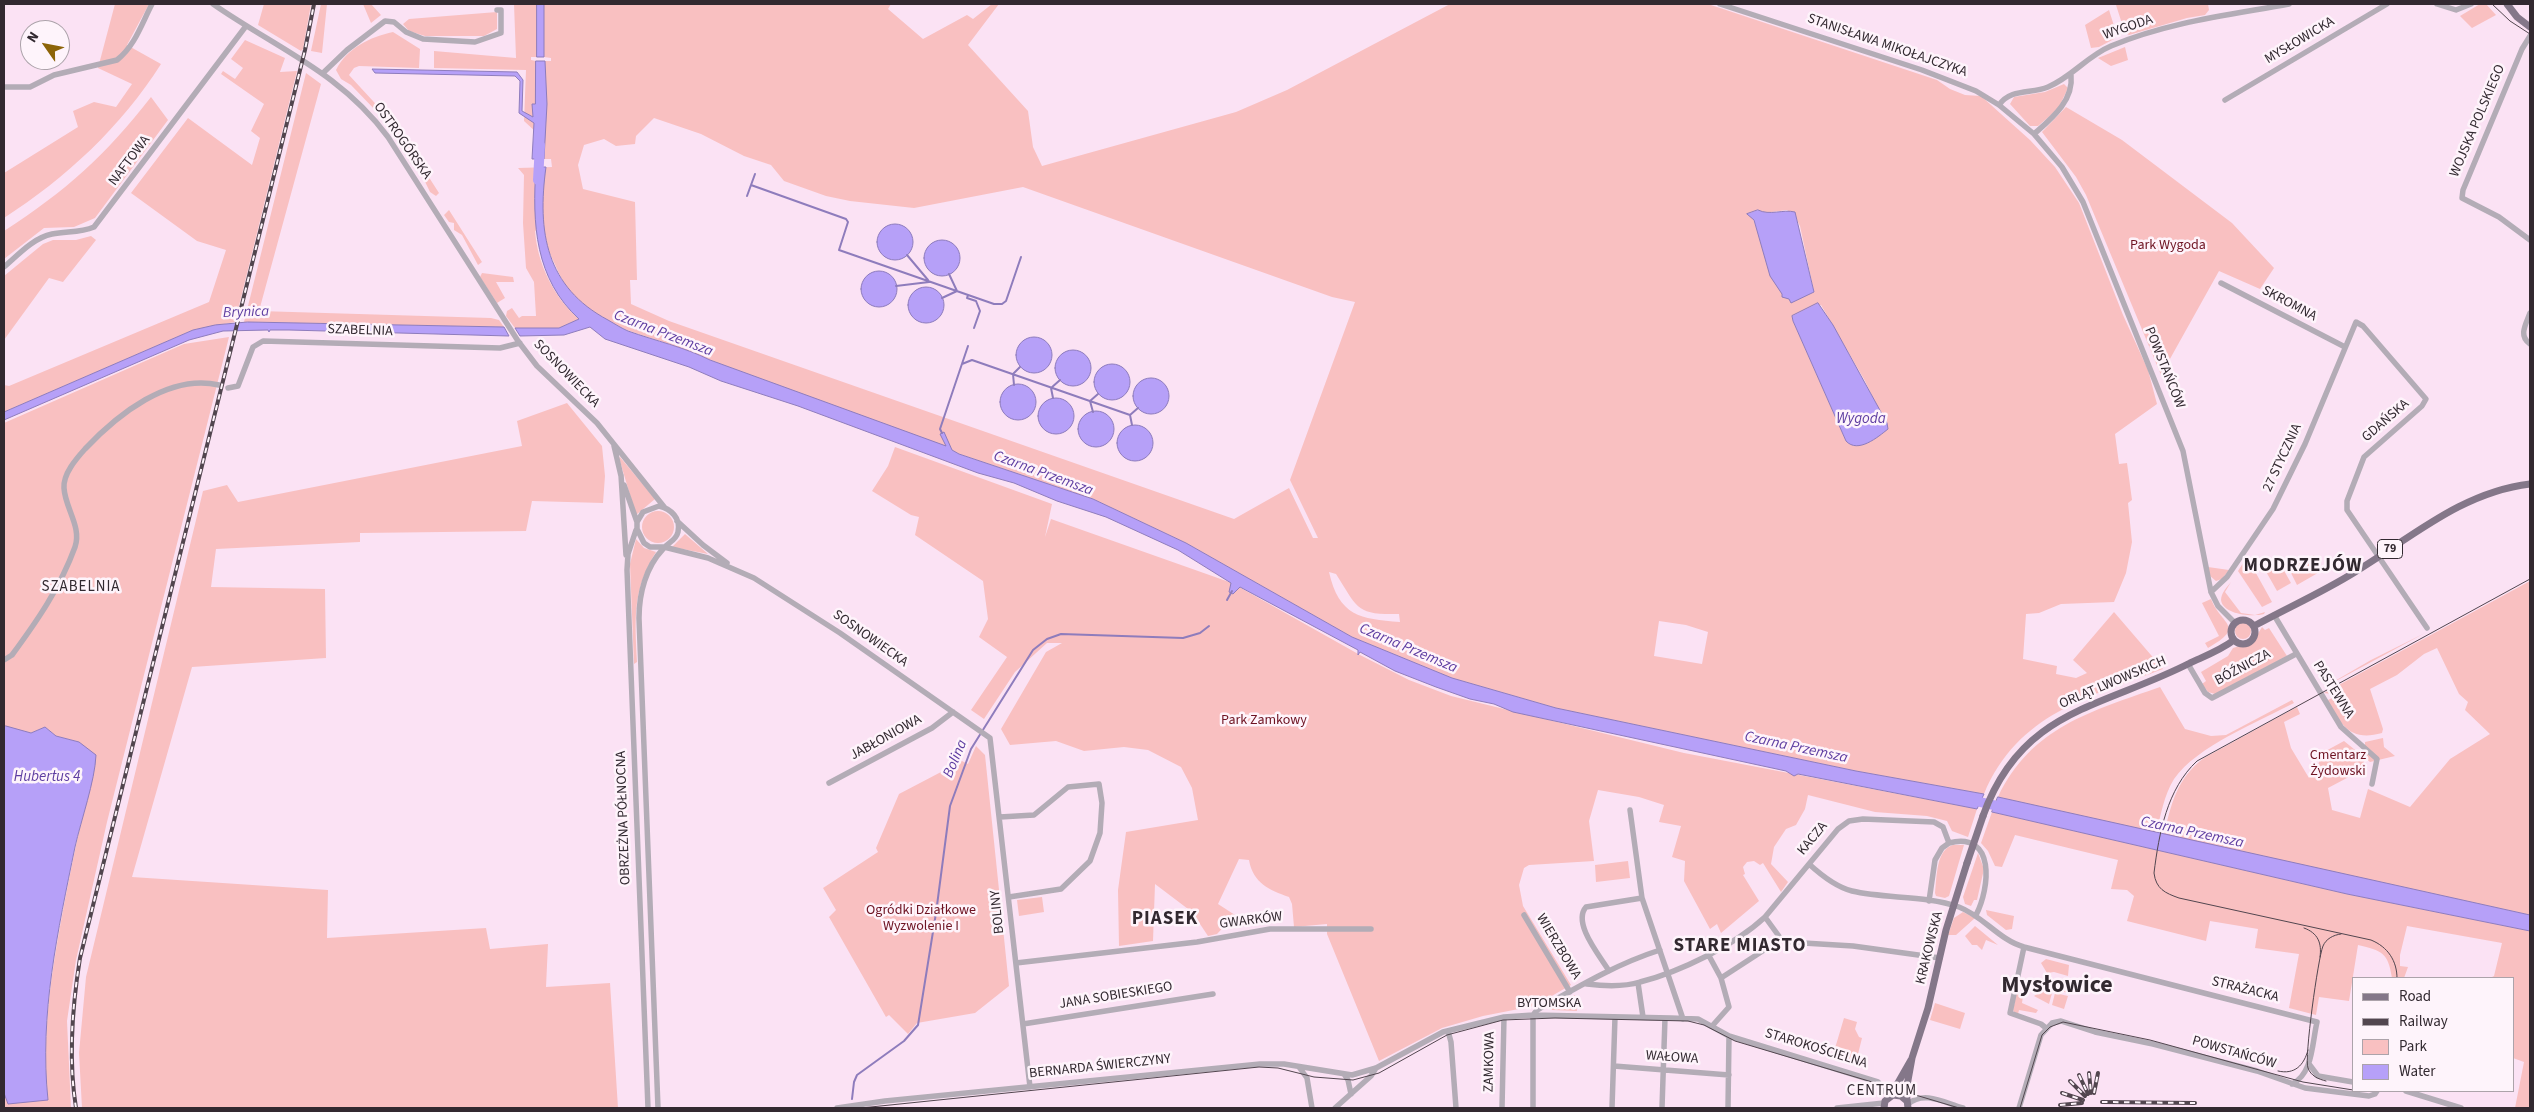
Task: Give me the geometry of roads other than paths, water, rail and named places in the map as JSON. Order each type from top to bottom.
[{"type":"main road","points":[[2507,4],[2517,17],[2530,27]]},
{"type":"main road","name":"79","points":[[2234,640],[2241,643],[2248,642],[2255,634],[2254,626],[2354,573],[2432,521],[2468,502],[2493,491],[2530,484]]},
{"type":"main road","points":[[2234,640],[2231,631],[2235,623],[2245,620],[2254,626]]},
{"type":"main road","name":"ORLĄT LWOWSKICH","points":[[1983,816],[1994,790],[2008,766],[2034,737],[2063,717],[2151,682],[2234,640]]},
{"type":"main road","name":"KRAKOWSKA","points":[[1908,1104],[1906,1091],[1912,1058],[1954,906],[1983,816]]},
{"type":"main road","name":"KRAKOWSKA","points":[[1890,1096],[1912,1058]]},
{"type":"main road","points":[[1890,1096],[1901,1096],[1908,1104]]},
{"type":"main road","name":"79","points":[[1884,1106],[1890,1096]]},
{"type":"street","points":[[4,87],[30,87],[54,75],[117,60],[129,48],[152,4]]},
{"type":"street","name":"OSTROGÓRSKA","points":[[212,4],[323,72],[353,96],[388,137],[519,342]]},
{"type":"street","name":"STANISŁAWA MIKOŁAJCZYKA","points":[[1720,4],[1949,79],[2000,105],[2034,134]]},
{"type":"street","name":"WYGODA","points":[[2000,105],[2004,98],[2011,94],[2046,88],[2072,75],[2093,55],[2123,42],[2186,22],[2288,4]]},
{"type":"street","name":"MYSŁOWICKA","points":[[2225,100],[2387,4]]},
{"type":"street","points":[[2437,4],[2456,10],[2471,4]]},
{"type":"street","points":[[323,72],[347,50],[385,21],[394,22],[415,38],[423,40],[475,42],[501,32],[501,10],[497,10]]},
{"type":"street","name":"NAFTOWA","points":[[4,267],[42,237],[55,233],[86,231],[94,227],[246,26]]},
{"type":"street","name":"WOJSKA POLSKIEGO","points":[[2530,36],[2522,48],[2505,87],[2463,190],[2462,198],[2499,217],[2530,240]]},
{"type":"street","points":[[2034,134],[2056,115],[2064,104],[2072,82],[2072,75]]},
{"type":"street","name":"POWSTAŃCÓW","points":[[2034,134],[2062,167],[2083,202],[2176,430],[2191,484],[2211,592],[2218,606],[2235,623]]},
{"type":"street","name":"SKROMNA","points":[[2221,283],[2345,347]]},
{"type":"street","points":[[2530,312],[2523,332],[2525,340],[2530,344]]},
{"type":"street","name":"27 STYCZNIA","points":[[2211,592],[2227,577],[2273,509],[2305,444],[2356,322]]},
{"type":"street","name":"GDAŃSKA","points":[[2356,322],[2363,326],[2426,399],[2422,406],[2364,457],[2347,501],[2347,510],[2427,628]]},
{"type":"street","name":"SZABELNIA","points":[[228,388],[238,386],[252,347],[263,341],[500,348],[519,342]]},
{"type":"street","name":"SOSNOWIECKA","points":[[519,342],[537,366],[597,423],[665,508],[703,545],[735,568],[840,633],[987,735]]},
{"type":"street","points":[[4,660],[12,655],[49,604],[76,545],[76,530],[64,488],[72,465],[103,430],[127,412],[162,392],[196,382],[219,385]]},
{"type":"street","name":"SOSNOWIECKA","points":[[614,444],[621,475],[644,544],[650,547],[664,547],[708,558],[735,568]]},
{"type":"street","points":[[621,475],[627,570]]},
{"type":"street","points":[[637,526],[648,509],[665,508]]},
{"type":"street","points":[[664,547],[676,537],[677,521]]},
{"type":"street","name":"OBRZEŻNA PÓŁNOCNA","points":[[637,526],[628,554],[627,570],[648,1108]]},
{"type":"street","name":"OBRZEŻNA PÓŁNOCNA","points":[[658,1108],[639,601],[646,578],[664,547]]},
{"type":"street","points":[[2274,615],[2296,654]]},
{"type":"street","name":"BÓŹNICZA","points":[[2188,664],[2205,693],[2212,698],[2296,654]]},
{"type":"street","name":"PASTEWNA","points":[[2296,654],[2341,728],[2377,759],[2372,784]]},
{"type":"street","points":[[632,711],[643,710]]},
{"type":"street","name":"JABŁONIOWA","points":[[829,783],[932,728],[953,712]]},
{"type":"street","name":"BOLINY","points":[[987,735],[991,742],[1030,1087]]},
{"type":"street","points":[[1000,817],[1034,815],[1068,787],[1099,784],[1102,803],[1100,833],[1090,861],[1061,889],[1009,897]]},
{"type":"street","points":[[1630,810],[1642,898],[1683,1018]]},
{"type":"street","name":"KACZA","points":[[1587,984],[1638,983],[1708,954],[1738,937],[1765,917],[1841,826],[1849,821],[1874,818],[1934,822],[1944,828],[1949,843]]},
{"type":"street","points":[[1929,901],[1935,860],[1942,848],[1949,843],[1971,844],[1983,854],[1987,865],[1976,915]]},
{"type":"street","points":[[1809,864],[1823,876],[1852,891],[1954,906],[1976,915],[2013,944],[2024,947],[2010,1013],[2041,1024],[2046,1028],[2039,1040],[2019,1108]]},
{"type":"street","points":[[1609,971],[1581,925],[1582,912],[1586,907],[1642,898]]},
{"type":"street","points":[[640,915],[650,914]]},
{"type":"street","name":"WIERZBOWA","points":[[1524,915],[1570,992]]},
{"type":"street","points":[[1765,917],[1780,939],[1787,942],[1853,946],[1940,958]]},
{"type":"street","name":"GWARKÓW","points":[[1016,963],[1204,941],[1270,929],[1371,929]]},
{"type":"street","points":[[1721,978],[1780,939]]},
{"type":"street","name":"STRAŻACKA","points":[[2024,947],[2317,1022],[2304,1075],[2292,1084]]},
{"type":"street","points":[[1533,1108],[1533,1015],[1536,1010],[1637,957],[1660,950]]},
{"type":"street","points":[[1708,954],[1721,978],[1729,1007],[1713,1026]]},
{"type":"street","points":[[1638,983],[1643,1017]]},
{"type":"street","name":"JANA SOBIESKIEGO","points":[[1023,1024],[1213,994]]},
{"type":"street","name":"BYTOMSKA","points":[[1344,1074],[1360,1074],[1376,1068],[1448,1031],[1504,1017],[1533,1015],[1698,1019],[1730,1036]]},
{"type":"street","name":"ZAMKOWA","points":[[1502,1108],[1504,1017]]},
{"type":"street","points":[[1612,1108],[1616,1017]]},
{"type":"street","points":[[1662,1108],[1665,1018]]},
{"type":"street","name":"POWSTAŃCÓW","points":[[2046,1028],[2061,1021],[2083,1029],[2153,1044],[2257,1071],[2292,1084],[2329,1092],[2369,1096],[2376,1092]]},
{"type":"street","points":[[1448,1031],[1451,1042],[1456,1108]]},
{"type":"street","points":[[1728,1108],[1730,1036]]},
{"type":"street","name":"STAROKOŚCIELNA","points":[[1730,1036],[1878,1082],[1890,1096]]},
{"type":"street","points":[[2308,1062],[2311,1070],[2318,1076],[2352,1082]]},
{"type":"street","name":"BERNARDA ŚWIERCZYNY","points":[[837,1108],[1260,1064],[1316,1069],[1344,1074]]},
{"type":"street","name":"WAŁOWA","points":[[1614,1066],[1728,1075]]},
{"type":"street","points":[[1299,1067],[1308,1078],[1312,1108]]},
{"type":"street","name":"BYTOMSKA","points":[[1336,1108],[1371,1076],[1376,1068]]},
{"type":"street","points":[[1308,1078],[1316,1069]]},
{"type":"street","points":[[1344,1074],[1348,1080],[1351,1094]]},
{"type":"street","points":[[2409,1092],[2461,1108]]},
{"type":"street","points":[[1908,1104],[1914,1100],[1926,1097],[1963,1108]]},
{"type":"street","points":[[1837,1108],[1884,1106]]},
{"type":"water","points":[[537,4],[544,4],[544,57],[537,57]]},
{"type":"water","points":[[536,61],[545,61],[547,104],[544,159],[532,159],[534,123],[519,113],[520,81],[515,76],[375,73],[372,69],[517,72],[523,80],[522,111],[533,117],[532,104],[535,104]]},
{"type":"water","points":[[536,167],[546,167],[543,214],[545,235],[550,255],[559,274],[571,291],[587,307],[628,331],[690,351],[946,446],[940,434],[944,432],[952,450],[959,454],[1093,499],[1186,543],[1352,637],[1452,678],[1556,708],[1856,771],[1984,794],[1977,809],[1798,774],[1794,776],[1786,771],[1513,712],[1494,704],[1470,699],[1395,671],[1360,652],[1358,655],[1358,650],[1240,587],[1233,594],[1229,592],[1231,583],[1178,550],[1106,517],[1057,501],[1014,483],[978,473],[798,406],[721,381],[689,367],[605,339],[590,327],[564,335],[520,336],[515,328],[559,328],[579,319],[564,303],[553,286],[545,268],[536,230]]},
{"type":"water","points":[[1758,210],[1763,212],[1795,212],[1814,292],[1791,303],[1789,299],[1782,297],[1770,276],[1754,220],[1747,214]]},
{"type":"water","points":[[895,224],[908,229],[913,242],[908,255],[895,260],[882,255],[877,242],[882,229]]},
{"type":"water","points":[[942,240],[955,245],[960,258],[955,271],[942,276],[929,271],[924,258],[929,245]]},
{"type":"water","points":[[879,271],[892,276],[897,289],[892,302],[879,307],[866,302],[861,289],[866,276]]},
{"type":"water","points":[[926,287],[939,292],[944,305],[939,318],[926,323],[913,318],[908,305],[913,292]]},
{"type":"water","name":"Wygoda","points":[[1818,303],[1833,325],[1887,423],[1888,429],[1873,440],[1862,445],[1851,445],[1846,441],[1793,321],[1792,316]]},
{"type":"water","points":[[248,322],[504,327],[509,336],[289,330],[270,330],[269,332],[268,330],[223,331],[189,340],[4,420],[4,412],[193,330],[215,325]]},
{"type":"water","points":[[1034,337],[1047,342],[1052,355],[1047,368],[1034,373],[1021,368],[1016,355],[1021,342]]},
{"type":"water","points":[[1073,350],[1086,355],[1091,368],[1086,381],[1073,386],[1060,381],[1055,368],[1060,355]]},
{"type":"water","points":[[1112,364],[1125,369],[1130,382],[1125,395],[1112,400],[1099,395],[1094,382],[1099,369]]},
{"type":"water","points":[[1151,378],[1164,383],[1169,396],[1164,409],[1151,414],[1138,409],[1133,396],[1138,383]]},
{"type":"water","points":[[1018,384],[1031,389],[1036,402],[1031,415],[1018,420],[1005,415],[1000,402],[1005,389]]},
{"type":"water","points":[[1056,398],[1069,403],[1074,416],[1069,429],[1056,434],[1043,429],[1038,416],[1043,403]]},
{"type":"water","points":[[1096,411],[1109,416],[1114,429],[1109,442],[1096,447],[1083,442],[1078,429],[1083,416]]},
{"type":"water","points":[[1135,425],[1148,430],[1153,443],[1148,456],[1135,461],[1122,456],[1117,443],[1122,430]]},
{"type":"water","name":"Hubertus 4","points":[[4,727],[31,733],[45,727],[56,736],[79,742],[96,755],[93,777],[75,847],[52,973],[46,1036],[48,1100],[8,1104],[4,1093]]},
{"type":"water","points":[[1998,797],[2530,915],[2530,931],[2347,894],[1992,812]]},
{"type":"waterway","name":"Czarna Przemsza","points":[[538,180],[540,145]]},
{"type":"waterway","points":[[747,196],[755,174]]},
{"type":"waterway","points":[[751,185],[846,219],[848,222],[839,250],[994,304],[1002,304],[1006,301],[1021,257]]},
{"type":"waterway","points":[[907,255],[928,280]]},
{"type":"waterway","points":[[942,298],[957,291],[949,274]]},
{"type":"waterway","points":[[896,286],[929,282]]},
{"type":"waterway","points":[[968,295],[967,298],[976,301],[980,311],[974,328]]},
{"type":"waterway","points":[[942,433],[940,429],[968,346]]},
{"type":"waterway","points":[[962,364],[972,360],[1130,415]]},
{"type":"waterway","points":[[1014,385],[1013,374],[1020,367]]},
{"type":"waterway","points":[[1053,398],[1051,388],[1060,380]]},
{"type":"waterway","points":[[1093,412],[1090,401],[1098,394]]},
{"type":"waterway","points":[[1130,415],[1138,408]]},
{"type":"waterway","points":[[1130,415],[1132,425]]},
{"type":"waterway","name":"Bolina","points":[[1227,600],[1232,591]]},
{"type":"waterway","name":"Bolina","points":[[852,1099],[854,1082],[857,1075],[904,1041],[918,1025],[936,913],[950,806],[971,749],[1033,650],[1047,639],[1061,634],[1183,638],[1200,633],[1209,626]]},
{"type":"waterway","name":"Czarna Przemsza","points":[[1967,799],[2006,808]]},
{"type":"tram line","points":[[2492,4],[2510,21],[2530,34]]},
{"type":"tram line","points":[[2397,977],[2397,972],[2390,955],[2382,946],[2371,940],[2179,898],[2162,890],[2157,883],[2154,873],[2166,812],[2178,785],[2197,761],[2530,579]]},
{"type":"tram line","points":[[2304,928],[2313,933],[2318,939],[2320,943],[2320,957]]},
{"type":"tram line","points":[[2326,1081],[2315,1077],[2308,1068],[2312,1008],[2323,946],[2330,938],[2341,934]]},
{"type":"tram line","points":[[861,1108],[1259,1067],[1278,1068],[1314,1077],[1353,1080],[1379,1073],[1447,1035],[1503,1020],[1555,1018],[1688,1021],[1704,1025],[1735,1041],[1959,1108]]},
{"type":"tram line","points":[[2020,1108],[2042,1035],[2050,1027],[2063,1022],[2150,1040],[2303,1082],[2352,1090]]},
{"type":"tram line","points":[[2278,1071],[2289,1072],[2298,1068],[2308,1050]]},
{"type":"railway","points":[[76,1108],[72,1070],[72,1033],[80,958],[305,50],[314,4]]},
{"type":"railway","points":[[2089,1073],[2091,1093]]},
{"type":"railway","points":[[2094,1093],[2098,1073]]},
{"type":"railway","points":[[2079,1075],[2088,1094]]},
{"type":"railway","points":[[2070,1081],[2085,1096]]},
{"type":"railway","points":[[2062,1093],[2083,1100]]},
{"type":"railway","points":[[2102,1102],[2195,1103]]},
{"type":"railway","points":[[2060,1105],[2082,1103]]},
{"type":"district","name":"MODRZEJÓW","points":[[2303,567]]},
{"type":"district","name":"SZABELNIA","points":[[81,588]]},
{"type":"district","name":"PIASEK","points":[[1165,920]]},
{"type":"district","name":"STARE MIASTO","points":[[1740,947]]},
{"type":"district","name":"Mysłowice","points":[[2057,987]]},
{"type":"district","name":"CENTRUM","points":[[1882,1092]]},
{"type":"park label","name":"Park Wygoda","points":[[2168,246]]},
{"type":"park label","name":"Park Zamkowy","points":[[1264,721]]},
{"type":"park label","name":"Cmentarz Żydowski","points":[[2338,764]]},
{"type":"park label","name":"Ogródki Działkowe Wyzwolenie I","points":[[921,920]]},
{"type":"water label","name":"Brynica","points":[[246,313]]}]
